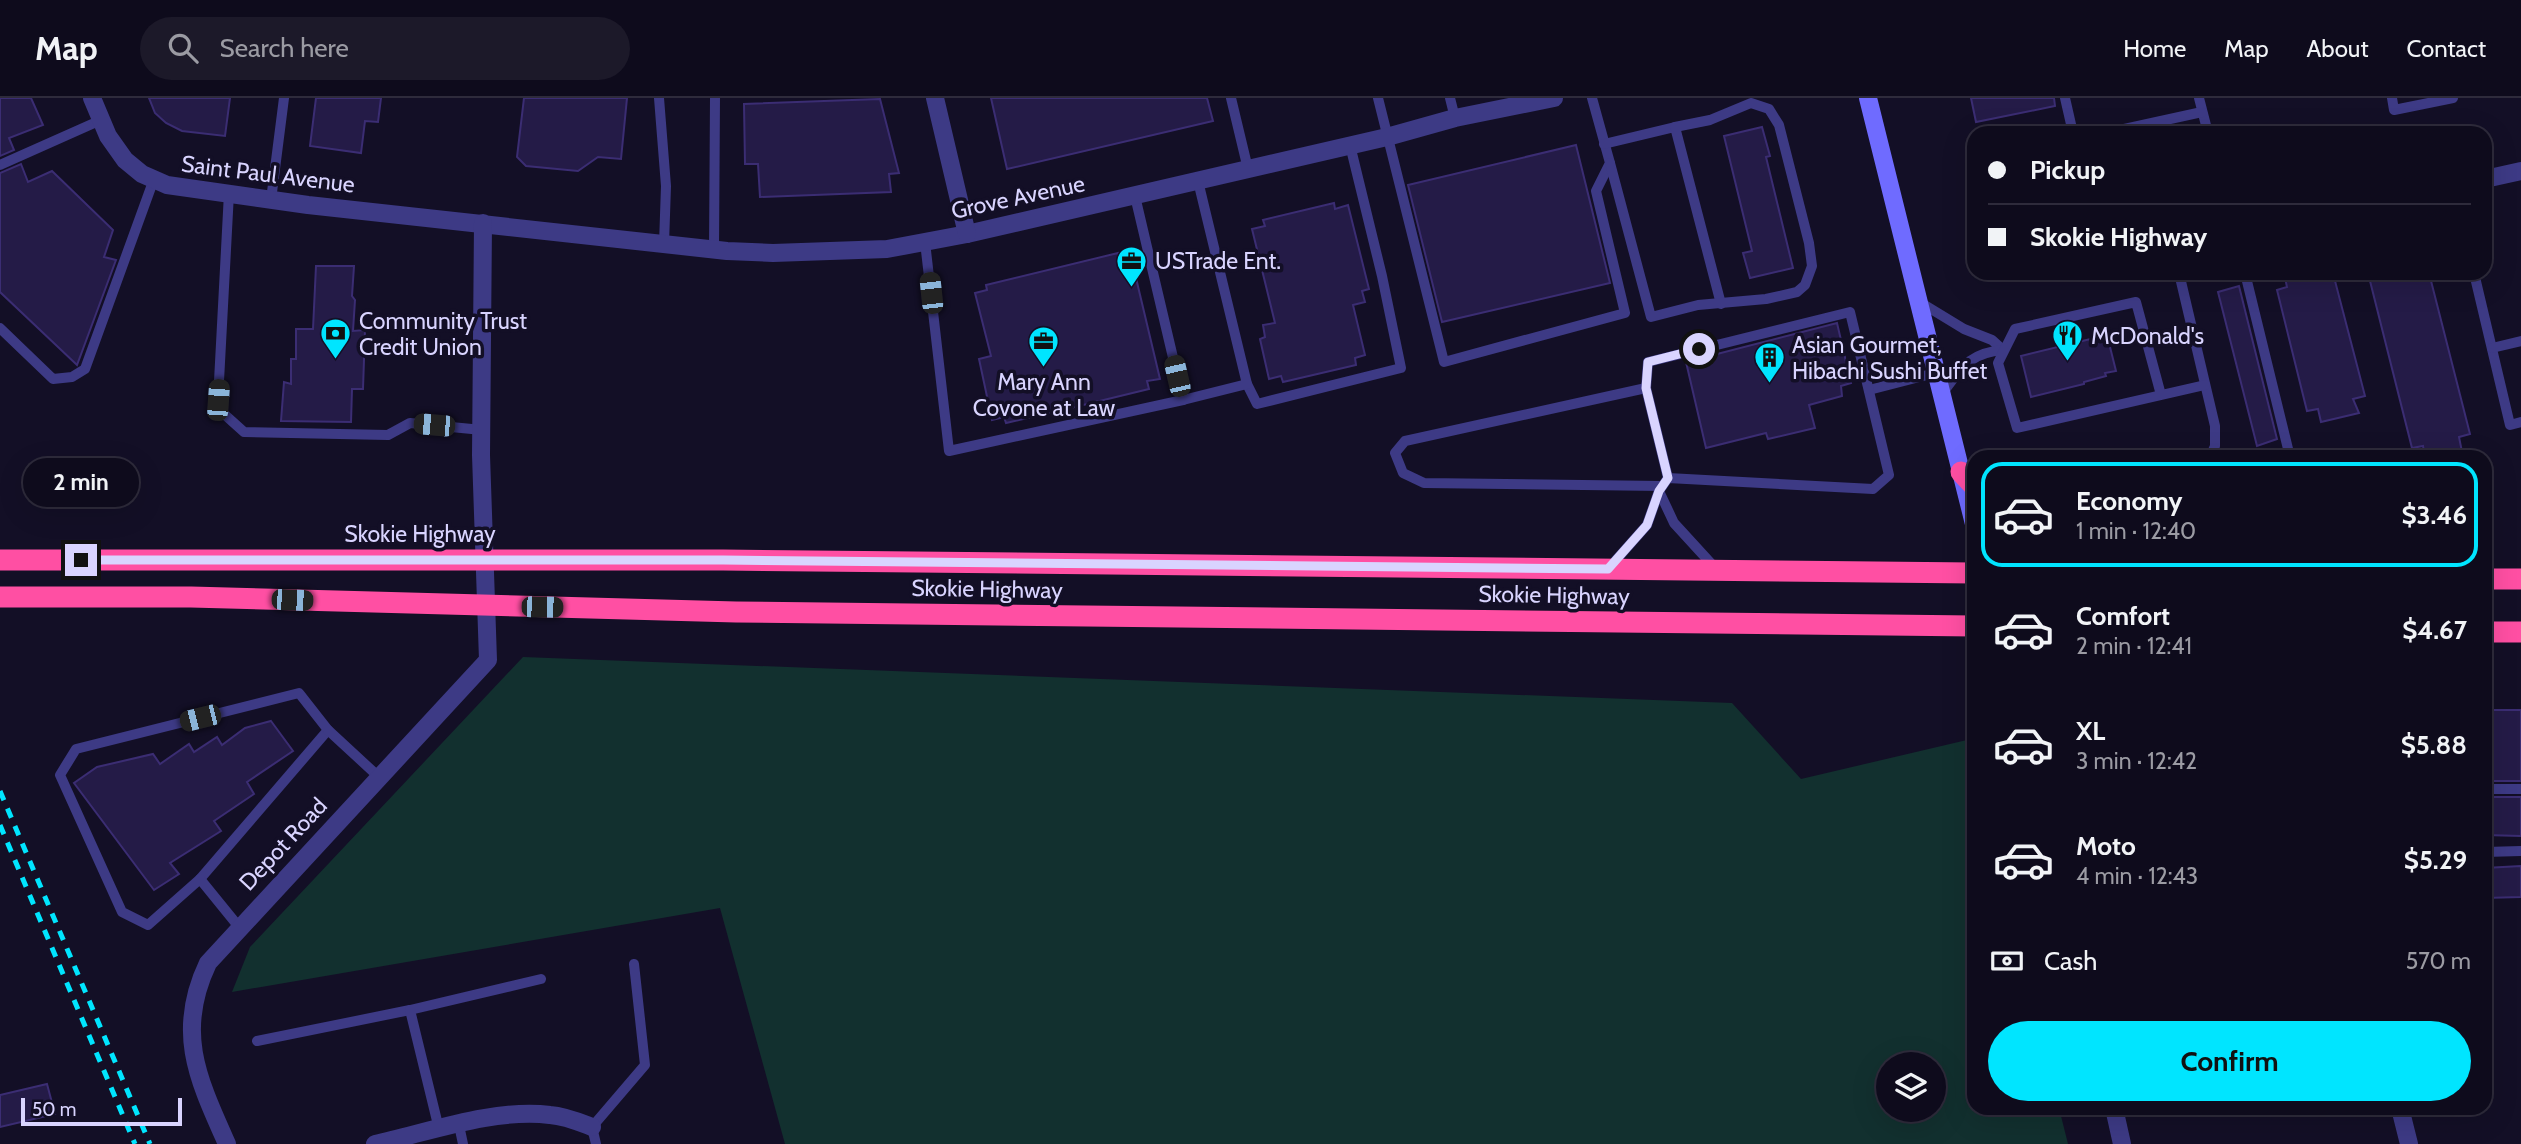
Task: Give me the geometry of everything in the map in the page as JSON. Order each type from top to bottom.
[{"type":"highway","name":"Skokie Highway","points":[[0,560],[723,560],[1967,573]]},
{"type":"highway","points":[[2492,579],[2521,579]]},
{"type":"highway","name":"Skokie Highway","points":[[0,597],[191,597],[736,612],[1967,626]]},
{"type":"highway","points":[[2492,632],[2521,632]]},
{"type":"street","name":"Saint Paul Avenue","points":[[92,98],[108,136],[125,160],[142,174],[167,186],[483,223]]},
{"type":"street","points":[[935,98],[968,234]]},
{"type":"street","name":"Grove Avenue","points":[[483,223],[715,250],[773,253],[887,249],[968,234],[1135,196],[1387,137],[1511,103],[1554,98]]},
{"type":"street","points":[[1868,98],[1935,373],[1967,479]]},
{"type":"street","points":[[2492,177],[2521,171]]},
{"type":"street","name":"Depot Road","points":[[228,1144],[194,1061],[191,1042],[191,1011],[196,988],[208,963],[488,660],[482,430],[483,223]]},
{"type":"street","points":[[375,1144],[524,1114],[552,1115],[594,1135]]},
{"type":"street","points":[[2115,1115],[2122,1144]]},
{"type":"street","points":[[2402,1115],[2409,1144]]},
{"type":"lane","points":[[271,200],[284,98]]},
{"type":"lane","points":[[659,98],[666,186],[664,244]]},
{"type":"lane","points":[[715,98],[715,250]]},
{"type":"lane","points":[[1231,98],[1248,169]]},
{"type":"lane","points":[[1378,98],[1444,362],[1625,313],[1596,191],[1610,163]]},
{"type":"lane","points":[[1450,98],[1455,118]]},
{"type":"lane","points":[[1592,98],[1604,144],[1610,163],[1651,317],[1698,306],[1797,292],[1809,278],[1812,266],[1809,243],[1779,125],[1769,109],[1751,103],[1710,120],[1604,144]]},
{"type":"lane","points":[[2065,98],[2071,126]]},
{"type":"lane","points":[[2199,98],[2206,126]]},
{"type":"lane","points":[[2392,98],[2394,110],[2453,98]]},
{"type":"lane","points":[[2138,126],[2202,112]]},
{"type":"lane","points":[[0,165],[102,120]]},
{"type":"lane","points":[[1675,128],[1721,304]]},
{"type":"lane","points":[[1198,181],[1247,384],[1256,404],[1401,368],[1350,145]]},
{"type":"lane","points":[[0,328],[53,379],[72,377],[86,369],[154,179]]},
{"type":"lane","points":[[229,193],[218,400],[224,414],[244,432],[387,435],[410,423],[482,430]]},
{"type":"lane","points":[[1135,196],[1183,400]]},
{"type":"lane","points":[[925,242],[949,451],[1247,384]]},
{"type":"lane","points":[[2181,280],[2214,426],[2213,450]]},
{"type":"lane","points":[[2247,280],[2288,450]]},
{"type":"lane","points":[[2476,280],[2510,425],[2521,422]]},
{"type":"lane","points":[[1916,299],[1964,329],[1992,340],[2003,350]]},
{"type":"lane","points":[[2161,396],[2136,302],[2015,329],[1998,363],[2017,429],[2161,396],[2205,384]]},
{"type":"lane","points":[[1646,388],[1405,441],[1395,453],[1403,473],[1424,483],[1663,485],[1873,489],[1889,475],[1850,312],[1648,362],[1646,388],[1663,485],[1674,523],[1717,570]]},
{"type":"lane","points":[[2492,348],[2521,341]]},
{"type":"lane","points":[[1941,395],[1973,357],[1984,352],[2003,350]]},
{"type":"lane","points":[[1869,390],[1935,373]]},
{"type":"lane","points":[[1608,569],[1647,525],[1663,485]]},
{"type":"lane","points":[[328,730],[200,879],[148,925],[122,912],[60,775],[76,749],[299,693],[328,730],[380,778]]},
{"type":"lane","points":[[2492,789],[2521,789]]},
{"type":"lane","points":[[2492,852],[2521,852]]},
{"type":"lane","points":[[200,879],[239,927]]},
{"type":"lane","points":[[594,1135],[645,1065],[634,964]]},
{"type":"lane","points":[[257,1041],[410,1010],[541,979]]},
{"type":"lane","points":[[410,1010],[439,1129]]},
{"type":"lane","points":[[459,1125],[463,1144]]},
{"type":"green space","points":[[523,657],[1732,703],[1801,779],[1967,740],[1967,1115],[2061,1115],[2068,1144],[785,1144],[720,908],[232,992],[250,947]]},
{"type":"building","points":[[0,98],[31,98],[43,125],[9,138],[14,150],[0,156]]},
{"type":"building","points":[[149,98],[230,98],[225,136],[182,131],[166,123],[155,113]]},
{"type":"building","points":[[316,98],[381,98],[378,122],[365,121],[361,153],[310,146]]},
{"type":"building","points":[[524,98],[627,98],[621,159],[598,157],[578,171],[526,166],[517,157]]},
{"type":"building","points":[[991,98],[1207,98],[1213,121],[1007,169]]},
{"type":"building","points":[[1971,98],[2054,98],[2055,106],[1976,122]]},
{"type":"building","points":[[880,99],[899,173],[889,174],[891,192],[760,197],[758,164],[745,164],[744,104]]},
{"type":"building","points":[[1762,127],[1770,156],[1766,157],[1793,268],[1750,278],[1743,253],[1752,251],[1724,136]]},
{"type":"building","points":[[1576,145],[1610,283],[1442,322],[1408,185]]},
{"type":"building","points":[[21,164],[28,182],[52,171],[113,230],[104,257],[116,260],[77,365],[0,292],[0,173]]},
{"type":"building","points":[[1334,203],[1335,209],[1348,205],[1369,289],[1362,291],[1365,302],[1353,305],[1365,355],[1355,358],[1356,365],[1283,382],[1281,376],[1269,379],[1260,339],[1265,337],[1263,325],[1275,323],[1252,229],[1265,226],[1263,220]]},
{"type":"building","points":[[1118,253],[1119,259],[1131,257],[1160,379],[1147,381],[1149,389],[1006,423],[1004,417],[992,420],[979,359],[991,356],[975,293],[987,290],[986,285]]},
{"type":"building","points":[[316,266],[354,266],[353,331],[365,330],[363,389],[352,389],[351,422],[281,421],[284,382],[291,384],[291,359],[296,359],[296,329],[313,329]]},
{"type":"building","points":[[2286,280],[2335,280],[2365,396],[2353,399],[2359,413],[2321,422],[2318,409],[2307,411],[2277,290],[2287,287]]},
{"type":"building","points":[[2370,280],[2431,280],[2470,434],[2459,437],[2462,450],[2424,450],[2423,446],[2412,448]]},
{"type":"building","points":[[2239,286],[2277,439],[2257,446],[2218,292]]},
{"type":"building","name":"Asian Gourmet, Hibachi Sushi Buffet","points":[[1837,323],[1851,383],[1841,386],[1842,396],[1809,405],[1815,428],[1768,439],[1766,433],[1706,448],[1686,362]]},
{"type":"building","name":"McDonald's","points":[[2107,335],[2116,371],[2105,373],[2106,376],[2084,384],[2031,397],[2021,356]]},
{"type":"building","points":[[2492,710],[2521,710],[2521,781],[2492,781]]},
{"type":"building","points":[[271,721],[293,751],[247,782],[254,794],[214,821],[221,831],[170,863],[179,874],[154,890],[74,783],[97,767],[153,754],[160,764],[189,744],[194,752],[217,737],[222,745],[245,728]]},
{"type":"building","points":[[2492,797],[2521,797],[2521,836],[2492,835]]},
{"type":"building","points":[[2521,866],[2521,897],[2492,898],[2492,868]]},
{"type":"building","points":[[47,1084],[55,1114],[0,1127],[0,1095]]},
{"type":"railway","points":[[0,791],[150,1144]]},
{"type":"railway","points":[[0,825],[135,1144]]},
{"type":"place","name":"USTrade Ent.","points":[[1132,288]]},
{"type":"place","name":"Community Trust Credit Union","points":[[336,361]]},
{"type":"place","name":"McDonald's","points":[[2068,363]]},
{"type":"place","name":"Mary Ann Covone at Law","points":[[1044,368]]},
{"type":"place","name":"Asian Gourmet, Hibachi Sushi Buffet","points":[[1769,385]]},
{"type":"route","points":[[81,560],[723,560],[1608,569],[1647,525],[1659,491],[1668,478],[1646,388],[1648,362],[1699,349]]}]
